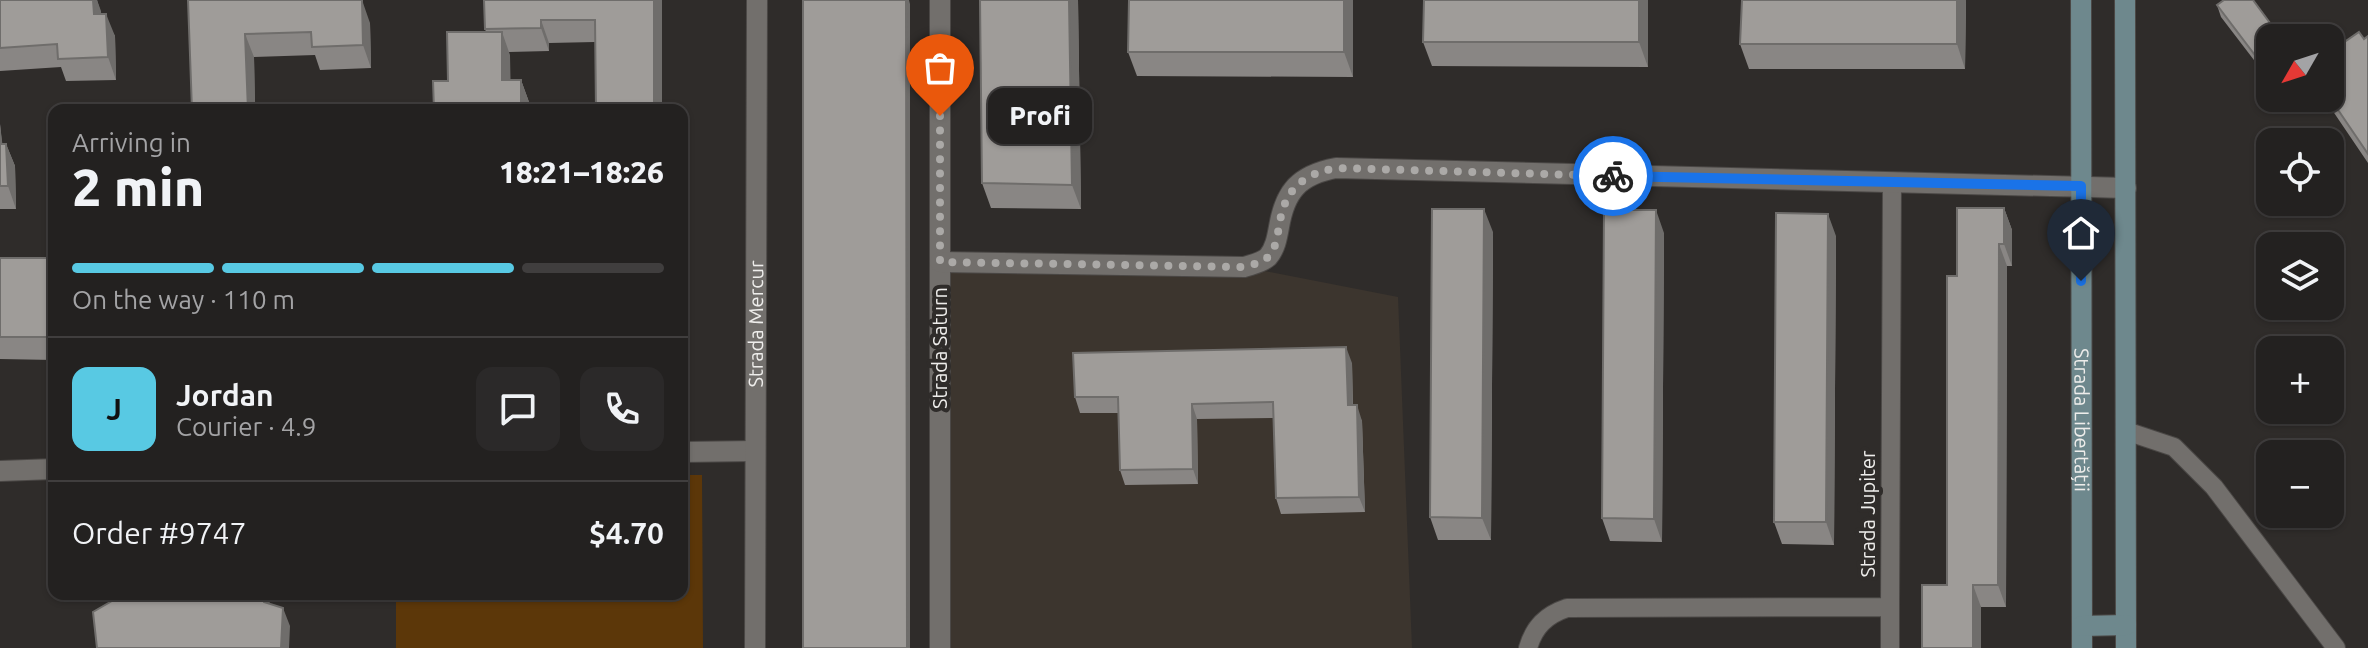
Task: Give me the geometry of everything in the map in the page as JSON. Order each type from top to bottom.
[{"type":"main road","name":"Strada Libertății","points":[[2081,0],[2082,648]]},
{"type":"main road","points":[[2125,0],[2126,648]]},
{"type":"main road","points":[[2082,626],[2126,625]]},
{"type":"street","name":"Strada Mercur","points":[[755,648],[757,0]]},
{"type":"street","name":"Strada Saturn","points":[[940,0],[940,648]]},
{"type":"street","points":[[940,262],[1244,267],[1261,262],[1271,254],[1282,206],[1291,191],[1317,172],[1336,168],[2126,188]]},
{"type":"street","points":[[688,452],[755,451]]},
{"type":"street","points":[[0,471],[48,469]]},
{"type":"lane","name":"Strada Jupiter","points":[[1528,648],[1532,634],[1541,623],[1552,613],[1567,608],[1890,607],[1892,183]]},
{"type":"lane","points":[[2126,431],[2174,447],[2214,487],[2336,648]]},
{"type":"lane","points":[[1890,607],[1890,648]]},
{"type":"shaded area","points":[[940,262],[1244,267],[1398,297],[1412,648],[940,648]]},
{"type":"shaded area","points":[[688,475],[702,475],[703,648],[396,648],[396,600],[688,600]]},
{"type":"building","points":[[0,0],[93,0],[94,14],[106,14],[108,57],[58,59],[57,44],[0,48]]},
{"type":"building","points":[[188,0],[362,0],[363,45],[312,47],[311,32],[245,34],[248,104],[192,104]]},
{"type":"building","points":[[484,0],[654,0],[654,104],[596,104],[595,20],[541,20],[541,28],[485,29]]},
{"type":"building","points":[[803,0],[906,0],[907,648],[803,648]]},
{"type":"building","points":[[980,0],[1069,0],[1072,185],[982,183]]},
{"type":"building","points":[[1129,0],[1344,0],[1344,52],[1128,52]]},
{"type":"building","points":[[1424,0],[1639,0],[1639,42],[1423,42]]},
{"type":"building","points":[[1742,0],[1957,0],[1957,44],[1740,44]]},
{"type":"building","points":[[2224,0],[2253,0],[2271,24],[2256,24],[2256,57],[2217,5]]},
{"type":"building","points":[[447,32],[502,32],[502,80],[521,80],[521,104],[434,104],[433,81],[448,81]]},
{"type":"building","points":[[2359,32],[2364,39],[2368,36],[2368,154],[2340,112],[2344,112],[2344,42]]},
{"type":"building","points":[[0,144],[6,144],[8,186],[0,186]]},
{"type":"building","points":[[1957,208],[2004,208],[2004,244],[1999,244],[1998,585],[1973,585],[1973,648],[1922,648],[1922,585],[1947,585],[1947,276],[1957,276]]},
{"type":"building","points":[[1432,209],[1484,209],[1482,518],[1430,517]]},
{"type":"building","points":[[1604,210],[1656,210],[1654,519],[1602,518]]},
{"type":"building","points":[[1776,213],[1828,214],[1826,522],[1774,522]]},
{"type":"building","points":[[0,258],[48,258],[48,337],[0,337]]},
{"type":"building","points":[[1346,347],[1348,405],[1357,405],[1359,497],[1276,498],[1273,402],[1192,404],[1193,469],[1120,470],[1118,397],[1075,397],[1073,353]]},
{"type":"building","points":[[114,600],[264,600],[283,608],[281,648],[97,648],[93,612]]},
{"type":"way so far","points":[[940,116],[940,262],[1244,267],[1261,262],[1271,254],[1282,206],[1291,191],[1317,172],[1336,168],[1613,176]]},
{"type":"place","name":"Profi","points":[[940,116]]},
{"type":"route","points":[[1613,176],[2081,186],[2081,281]]}]
